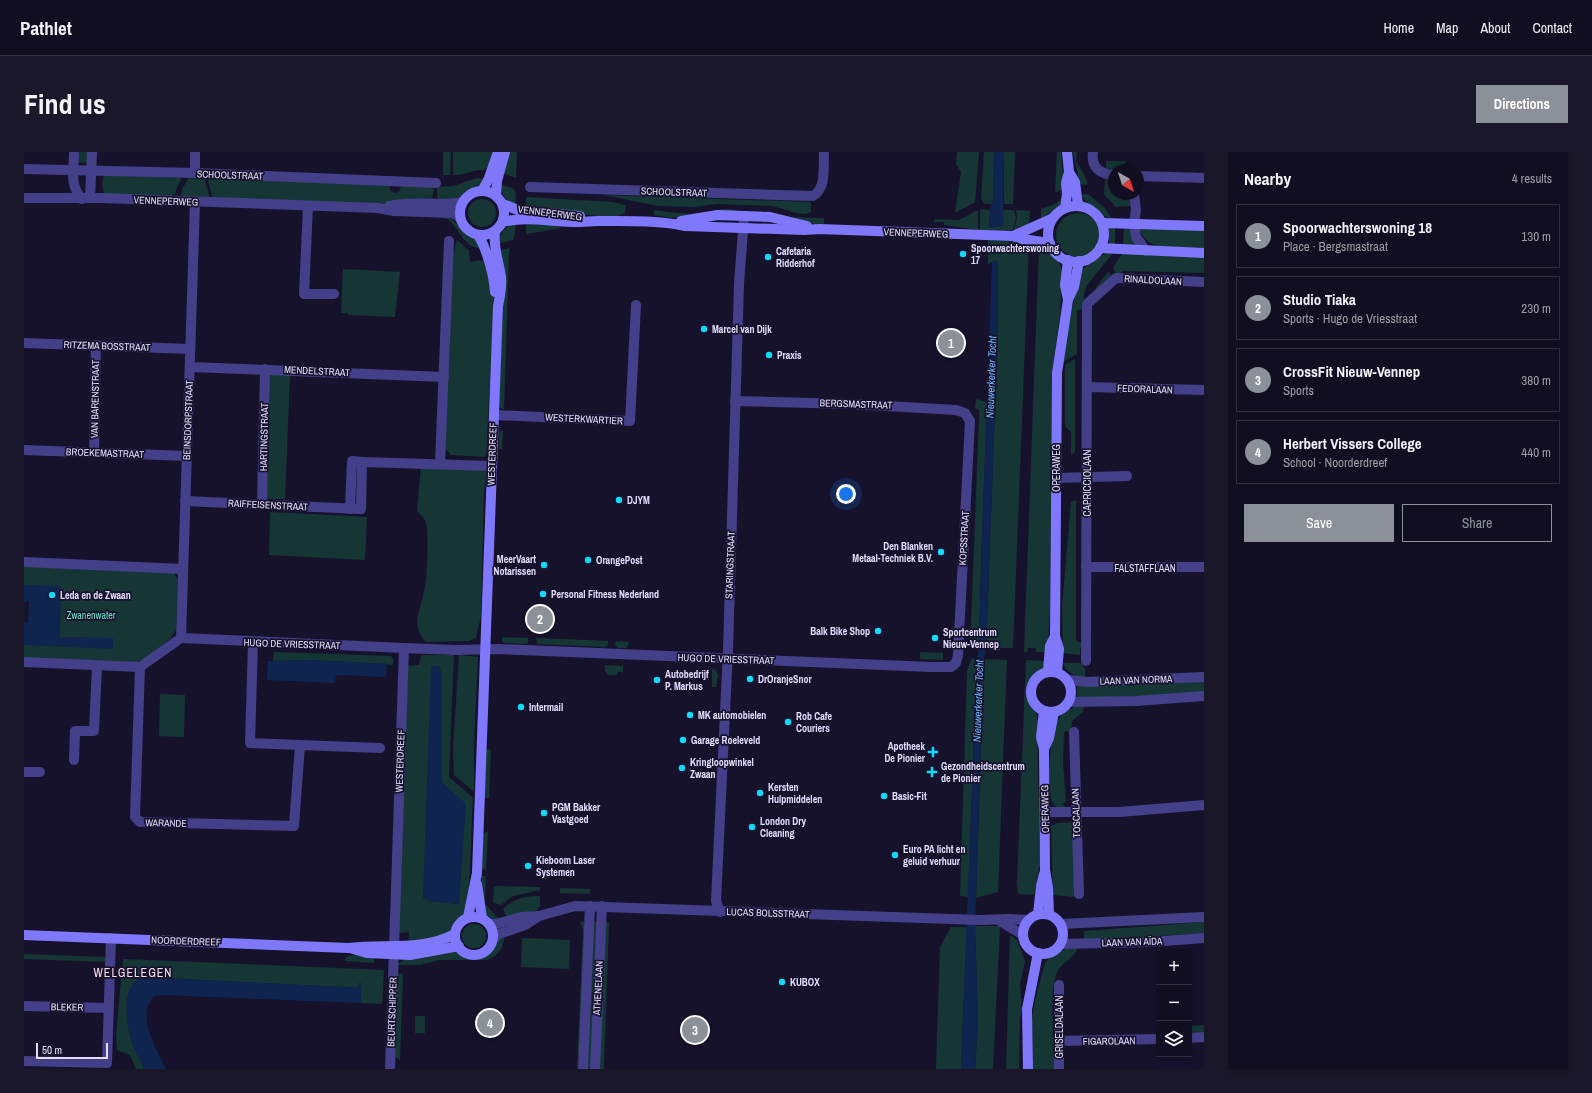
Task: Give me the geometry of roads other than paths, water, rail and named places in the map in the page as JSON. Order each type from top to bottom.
[{"type":"street","points":[[74,152],[73,168],[75,190],[86,198],[92,170],[92,152]]},
{"type":"street","points":[[195,173],[196,152]]},
{"type":"street","points":[[482,191],[489,178],[498,152]]},
{"type":"street","points":[[496,196],[497,181],[505,152]]},
{"type":"street","name":"SCHOOLSTRAAT","points":[[530,186],[813,196],[818,193],[823,184],[824,152]]},
{"type":"street","points":[[1065,208],[1067,194],[1066,183],[1069,172],[1067,152]]},
{"type":"street","points":[[1092,157],[1096,168],[1108,174]]},
{"type":"street","name":"SCHOOLSTRAAT","points":[[24,170],[73,168],[92,170],[436,183]]},
{"type":"street","points":[[1069,172],[1075,182],[1078,205]]},
{"type":"street","points":[[1144,176],[1204,178]]},
{"type":"street","points":[[482,191],[490,192],[496,196],[503,204],[505,213],[503,222],[495,232],[487,235],[478,235],[468,231],[464,227],[460,218],[460,210],[463,202],[471,194],[482,191]]},
{"type":"street","name":"VENNEPERWEG","points":[[24,198],[86,198],[378,208],[394,211],[453,213],[460,218]]},
{"type":"street","points":[[1135,200],[1136,210],[1134,224],[1136,237],[1146,251]]},
{"type":"street","name":"BEINSDORPSTRAAT","points":[[181,638],[195,202]]},
{"type":"street","name":"VENNEPERWEG","points":[[378,208],[393,205],[427,203],[455,204],[463,202]]},
{"type":"street","name":"VENNEPERWEG","points":[[503,204],[518,210],[580,216],[597,221]]},
{"type":"street","points":[[1078,205],[1093,211],[1103,223],[1104,232],[1104,240],[1100,248],[1091,257],[1079,262],[1068,260],[1057,254],[1050,243],[1049,227],[1053,218],[1065,208],[1078,205]]},
{"type":"street","points":[[308,206],[304,294],[334,294]]},
{"type":"street","name":"VENNEPERWEG","points":[[670,223],[708,216],[770,217],[819,229]]},
{"type":"street","name":"STARINGSTRAAT","points":[[720,912],[716,901],[727,659],[739,284],[744,217]]},
{"type":"street","name":"VENNEPERWEG","points":[[1012,236],[1053,218]]},
{"type":"street","name":"VENNEPERWEG","points":[[503,222],[517,219],[578,222],[597,221],[670,223],[685,226],[1012,236],[1050,243]]},
{"type":"street","points":[[1103,223],[1204,226]]},
{"type":"street","name":"WESTERDREEF","points":[[468,917],[476,881],[498,306],[501,278],[494,247],[495,232]]},
{"type":"street","name":"WESTERDREEF","points":[[478,235],[485,249],[494,280],[498,306]]},
{"type":"street","points":[[440,464],[449,241]]},
{"type":"street","points":[[1100,248],[1204,253]]},
{"type":"street","name":"OPERAWEG","points":[[1068,260],[1065,285],[1068,300]]},
{"type":"street","name":"OPERAWEG","points":[[1052,672],[1059,649],[1056,636],[1057,373],[1068,300],[1074,287],[1079,262]]},
{"type":"street","name":"RINALDOLAAN","points":[[1087,304],[1116,278],[1204,282]]},
{"type":"street","name":"CAPRICCIOLAAN","points":[[1086,661],[1087,304]]},
{"type":"street","name":"WESTERKWARTIER","points":[[494,415],[630,421],[636,305]]},
{"type":"street","name":"RITZEMA BOSSTRAAT","points":[[24,343],[190,349]]},
{"type":"street","name":"VAN BARENSTRAAT","points":[[94,452],[96,345]]},
{"type":"street","name":"MENDELSTRAAT","points":[[190,367],[444,377]]},
{"type":"street","name":"HARTINGSTRAAT","points":[[262,505],[265,369]]},
{"type":"street","name":"FEDORALAAN","points":[[1087,388],[1204,390]]},
{"type":"street","name":"BERGSMASTRAAT","points":[[736,401],[852,404],[956,410],[965,413],[970,421]]},
{"type":"street","name":"KOPSSTRAAT","points":[[958,655],[970,421]]},
{"type":"street","name":"BROEKEMASTRAAT","points":[[24,450],[187,456]]},
{"type":"street","name":"RAIFFEISENSTRAAT","points":[[185,501],[361,509],[362,462],[492,466]]},
{"type":"street","points":[[1056,478],[1128,476]]},
{"type":"street","points":[[24,562],[183,569]]},
{"type":"street","name":"FALSTAFFLAAN","points":[[1086,567],[1204,567]]},
{"type":"street","points":[[24,662],[140,667],[181,638]]},
{"type":"street","name":"HUGO DE VRIESSTRAAT","points":[[181,638],[404,648]]},
{"type":"street","points":[[253,642],[250,743],[380,748]]},
{"type":"street","points":[[404,648],[486,650]]},
{"type":"street","name":"WESTERDREEF","points":[[394,951],[404,648]]},
{"type":"street","name":"HUGO DE VRIESSTRAAT","points":[[486,650],[499,649],[951,667],[956,662],[958,655]]},
{"type":"street","points":[[74,760],[75,731],[94,731],[97,666]]},
{"type":"street","name":"WARANDE","points":[[140,667],[135,817],[140,822],[294,826],[300,745]]},
{"type":"street","points":[[1052,672],[1066,677],[1069,680],[1072,691],[1069,702],[1063,709],[1049,711],[1039,708],[1032,699],[1031,687],[1037,677],[1052,672]]},
{"type":"street","name":"LAAN VAN NORMA","points":[[1069,680],[1088,682],[1204,677]]},
{"type":"street","name":"LAAN VAN NORMA","points":[[1069,702],[1132,702],[1204,696]]},
{"type":"street","name":"OPERAWEG","points":[[1049,711],[1041,737],[1044,748],[1045,870],[1048,887],[1049,914]]},
{"type":"street","name":"TOSCALAAN","points":[[1074,732],[1079,894]]},
{"type":"street","points":[[24,772],[40,772]]},
{"type":"street","points":[[1045,812],[1119,812],[1204,805]]},
{"type":"street","name":"OPERAWEG","points":[[1038,914],[1041,886],[1045,870]]},
{"type":"street","name":"WESTERDREEF","points":[[476,881],[482,918]]},
{"type":"street","name":"LUCAS BOLSSTRAAT","points":[[490,924],[496,924],[521,917],[539,916],[575,906],[720,912],[980,920],[1028,920]]},
{"type":"street","name":"ATHENELAAN","points":[[583,1069],[590,906]]},
{"type":"street","name":"ATHENELAAN","points":[[595,1069],[602,906]]},
{"type":"street","points":[[1038,914],[1049,914],[1054,916],[1061,924],[1064,935],[1061,944],[1055,950],[1050,953],[1038,954],[1028,948],[1023,935],[1025,925],[1028,920],[1038,914]]},
{"type":"street","name":"LUCAS BOLSSTRAAT","points":[[494,938],[499,934],[524,925],[539,916]]},
{"type":"street","points":[[468,917],[482,918],[490,924],[493,931],[494,938],[490,948],[481,954],[466,953],[459,946],[455,938],[458,925],[468,917]]},
{"type":"street","name":"LAAN VAN AÏDA","points":[[1061,924],[1204,917]]},
{"type":"street","points":[[998,920],[1023,935]]},
{"type":"street","name":"NOORDERDREEF","points":[[394,951],[440,941],[455,934]]},
{"type":"street","name":"NOORDERDREEF","points":[[24,935],[348,948],[366,945],[410,955],[459,946]]},
{"type":"street","points":[[24,1061],[77,1066],[107,1063],[111,938]]},
{"type":"street","name":"LAAN VAN AÏDA","points":[[1061,944],[1151,942],[1204,938]]},
{"type":"street","name":"BEURTSCHIPPER","points":[[390,1069],[394,951]]},
{"type":"street","points":[[1028,1069],[1027,1009],[1038,954]]},
{"type":"street","name":"GRISELDALAAN","points":[[1059,985],[1059,1069]]},
{"type":"street","name":"BLEKER","points":[[24,1006],[109,1008]]},
{"type":"street","points":[[1192,1038],[1204,1037]]},
{"type":"street","name":"FIGAROLAAN","points":[[1059,1041],[1156,1039]]},
{"type":"water","points":[[994,152],[1004,152],[1003,226],[989,228],[990,211],[993,199]]},
{"type":"water","name":"Nieuwerkerker Tocht","points":[[996,260],[998,263],[998,329],[986,649],[984,659],[975,926],[978,1021],[975,1069],[961,1069],[977,658],[979,648],[992,262]]},
{"type":"water","points":[[24,585],[61,586],[60,637],[113,638],[113,649],[25,645]]},
{"type":"water","points":[[311,660],[387,664],[386,677],[336,675],[335,683],[267,679],[268,661]]},
{"type":"water","points":[[431,666],[439,666],[442,676],[442,782],[466,804],[459,904],[431,901],[429,903],[429,900],[423,898]]},
{"type":"water","points":[[143,977],[361,988],[361,1003],[163,995],[154,996],[149,1004],[147,1023],[153,1042],[166,1069],[144,1069],[133,1047],[126,1008],[130,989],[135,982]]},
{"type":"waterway","points":[[357,991],[360,984]]},
{"type":"place","name":"Spoorwachterswoning 17","points":[[963,254]]},
{"type":"place","name":"Cafetaria Ridderhof","points":[[768,257]]},
{"type":"place","name":"Marcel van Dijk","points":[[704,329]]},
{"type":"place","name":"Spoorwachterswoning 18","points":[[951,343]]},
{"type":"place","name":"Praxis","points":[[769,355]]},
{"type":"place","name":"DJYM","points":[[619,500]]},
{"type":"place","name":"Den Blanken Metaal-Techniek B.V.","points":[[941,552]]},
{"type":"place","name":"OrangePost","points":[[588,560]]},
{"type":"place","name":"MeerVaart Notarissen","points":[[544,565]]},
{"type":"place","name":"Personal Fitness Nederland","points":[[543,594]]},
{"type":"place","name":"Leda en de Zwaan","points":[[52,595]]},
{"type":"place","name":"Studio Tiaka","points":[[540,619]]},
{"type":"place","name":"Balk Bike Shop","points":[[878,631]]},
{"type":"place","name":"Sportcentrum Nieuw-Vennep","points":[[935,638]]},
{"type":"place","name":"DrOranjeSnor","points":[[750,679]]},
{"type":"place","name":"Autobedrijf P. Markus","points":[[657,680]]},
{"type":"place","name":"Intermail","points":[[521,707]]},
{"type":"place","name":"MK automobielen","points":[[690,715]]},
{"type":"place","name":"Rob Cafe Couriers","points":[[788,722]]},
{"type":"place","name":"Garage Roeleveld","points":[[683,740]]},
{"type":"place","name":"Apotheek De Pionier","points":[[933,752]]},
{"type":"place","name":"Kringloopwinkel Zwaan","points":[[682,768]]},
{"type":"place","name":"Gezondheidscentrum de Pionier","points":[[932,772]]},
{"type":"place","name":"Kersten Hulpmiddelen","points":[[760,793]]},
{"type":"place","name":"Basic-Fit","points":[[884,796]]},
{"type":"place","name":"PGM Bakker Vastgoed","points":[[544,813]]},
{"type":"place","name":"London Dry Cleaning","points":[[752,827]]},
{"type":"place","name":"Euro PA licht en geluid verhuur","points":[[895,855]]},
{"type":"place","name":"Kieboom Laser Systemen","points":[[528,866]]},
{"type":"place","name":"KUBOX","points":[[782,982]]},
{"type":"place","name":"Herbert Vissers College","points":[[490,1023]]},
{"type":"place","name":"CrossFit Nieuw-Vennep","points":[[695,1030]]},
{"type":"district","name":"WELGELEGEN","points":[[133,973]]},
{"type":"park label","name":"Zwanenwater","points":[[91,615]]}]
